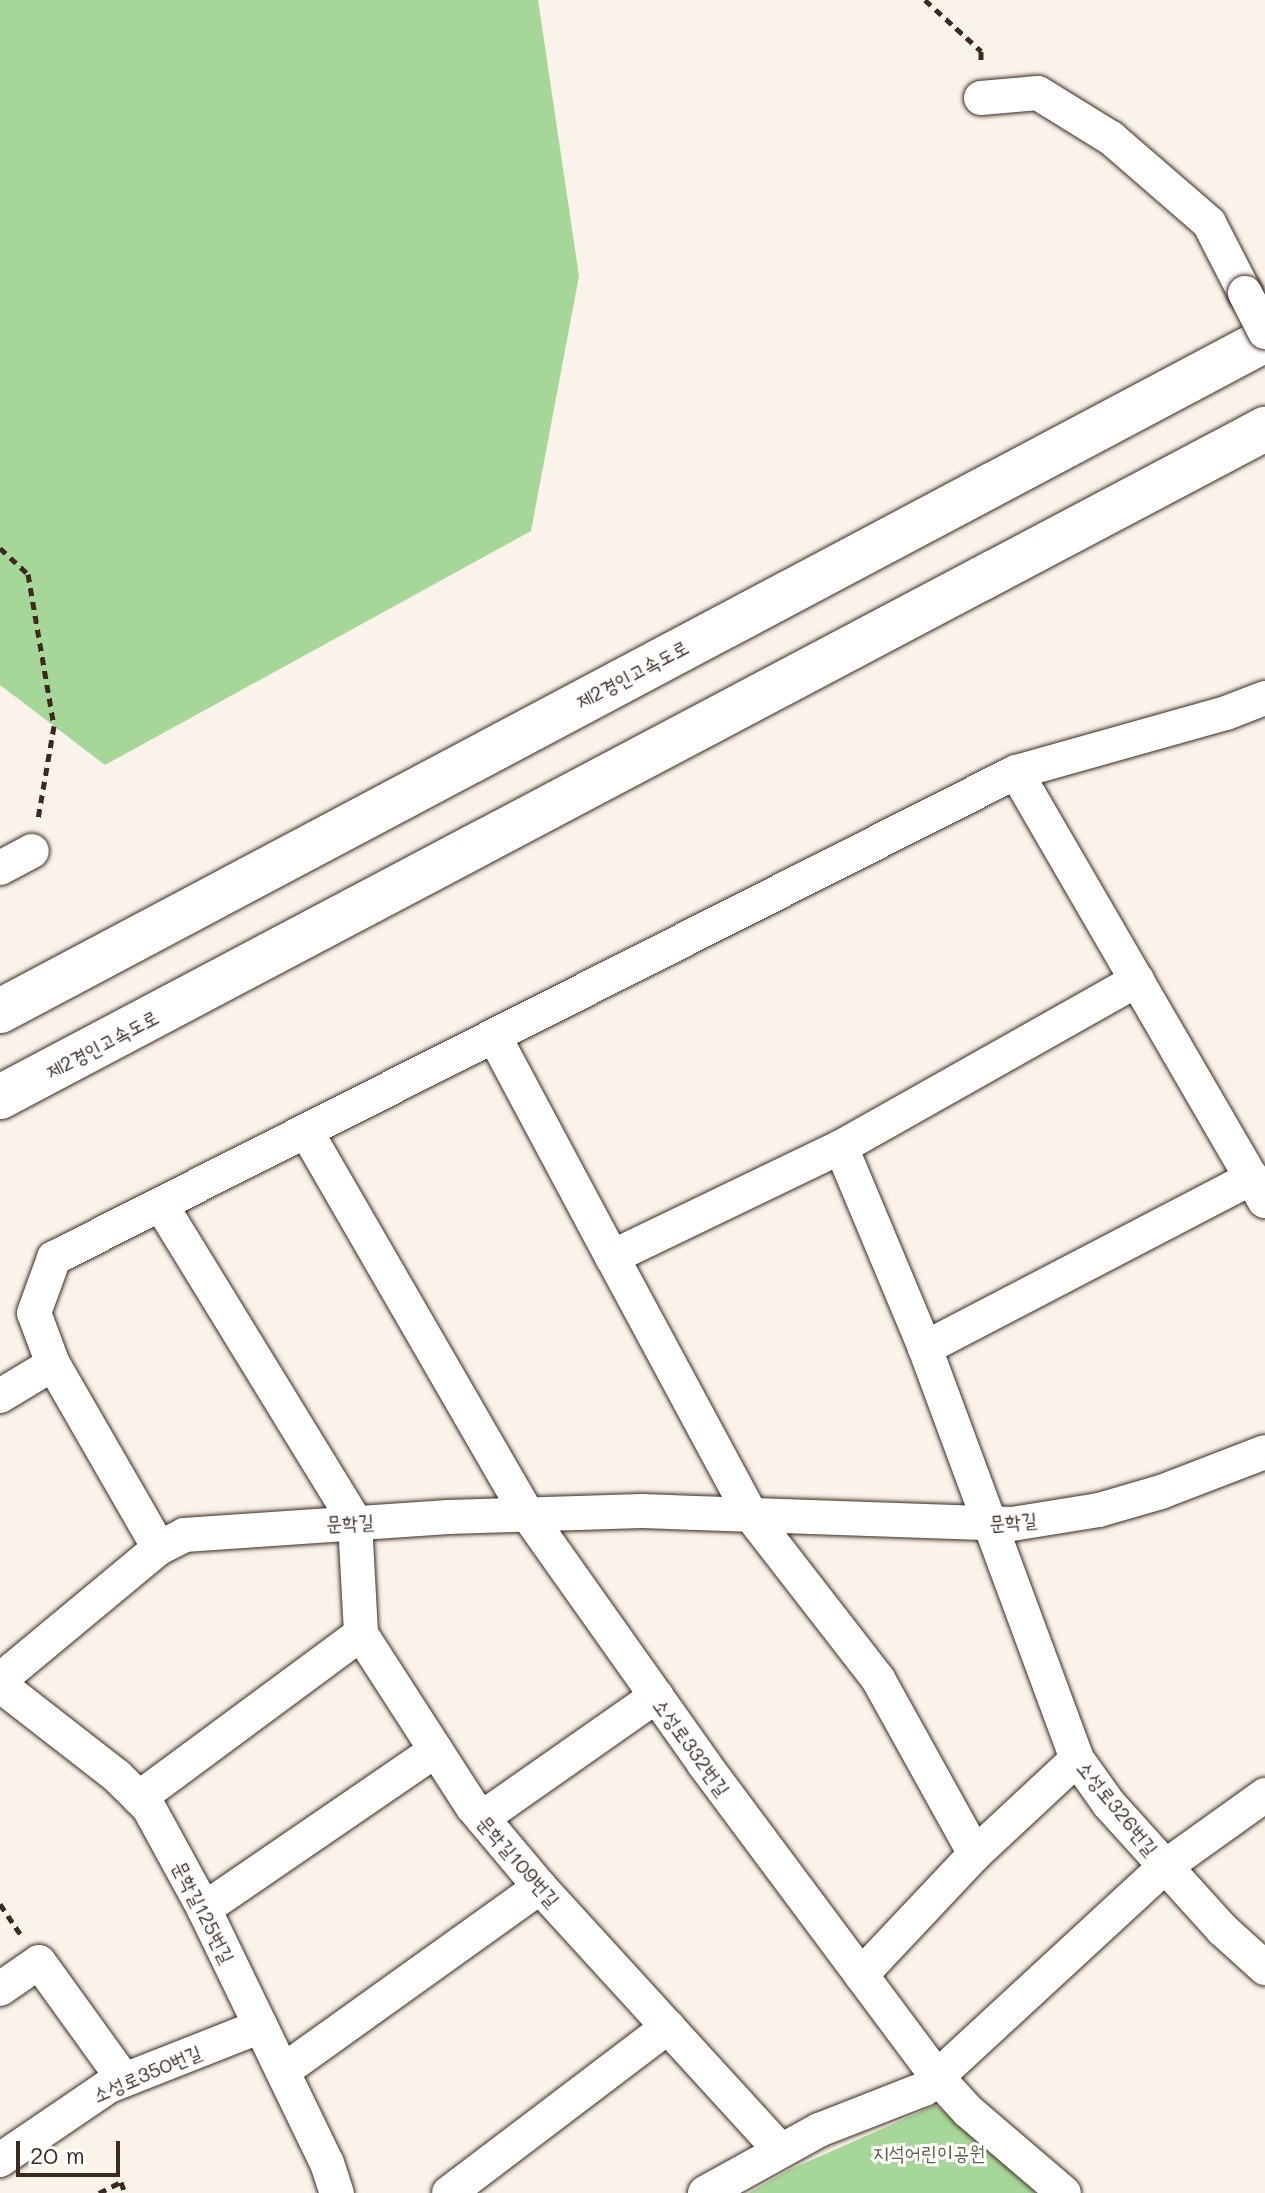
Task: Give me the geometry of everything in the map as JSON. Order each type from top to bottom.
[{"type":"highway","points":[[1114,417],[1255,300]]},
{"type":"highway","name":"제2경인고속도로","points":[[0,1011],[1114,417],[1265,340]]},
{"type":"highway","name":"제2경인고속도로","points":[[0,1097],[1265,429]]},
{"type":"street","points":[[981,98],[1038,93],[1111,138],[1209,223],[1255,300],[1265,332]]},
{"type":"street","points":[[159,1548],[53,1364],[34,1313],[54,1258],[1016,772],[1226,713],[1265,698]]},
{"type":"street","points":[[925,1348],[1258,1190],[1016,772]]},
{"type":"street","points":[[0,868],[32,851]]},
{"type":"street","points":[[612,1257],[841,1147],[1137,980]]},
{"type":"street","points":[[494,1036],[751,1515],[878,1679],[975,1854]]},
{"type":"street","name":"소성로332번길","points":[[306,1131],[528,1515],[656,1696],[937,2077],[968,2111],[1064,2193]]},
{"type":"street","name":"소성로326번길","points":[[841,1147],[925,1348],[993,1524],[1077,1759],[1109,1804],[1223,1930],[1265,1968]]},
{"type":"street","points":[[161,1205],[355,1522]]},
{"type":"street","points":[[0,1396],[53,1364]]},
{"type":"street","name":"문학길","points":[[0,1682],[159,1548],[184,1535],[355,1522],[642,1511],[993,1524],[1099,1510],[1161,1492],[1265,1452]]},
{"type":"street","name":"문학길109번길","points":[[355,1522],[361,1634],[482,1818],[540,1887],[780,2150]]},
{"type":"street","points":[[139,1798],[361,1634]]},
{"type":"street","name":"문학길125번길","points":[[0,1682],[149,1808],[204,1909],[283,2071],[337,2193]]},
{"type":"street","points":[[482,1818],[656,1696]]},
{"type":"street","points":[[204,1909],[436,1750]]},
{"type":"street","points":[[861,1975],[975,1854],[1077,1759]]},
{"type":"street","points":[[705,2193],[819,2130],[924,2089],[1166,1866],[1265,1795]]},
{"type":"street","points":[[283,2071],[540,1887]]},
{"type":"street","points":[[0,1989],[39,1962],[124,2080]]},
{"type":"street","name":"소성로350번길","points":[[0,2160],[84,2100],[124,2080],[261,2026]]},
{"type":"street","points":[[449,2193],[668,2027]]},
{"type":"path","points":[[925,0],[981,51],[981,98]]},
{"type":"path","points":[[0,548],[28,574],[54,726],[32,851]]},
{"type":"path","points":[[99,2193],[121,2182],[125,2193]]},
{"type":"green space","points":[[0,0],[538,0],[579,276],[531,531],[105,765],[0,685]]},
{"type":"green space","name":"지석어린이공원","points":[[936,2105],[1036,2193],[749,2193],[789,2170]]}]
